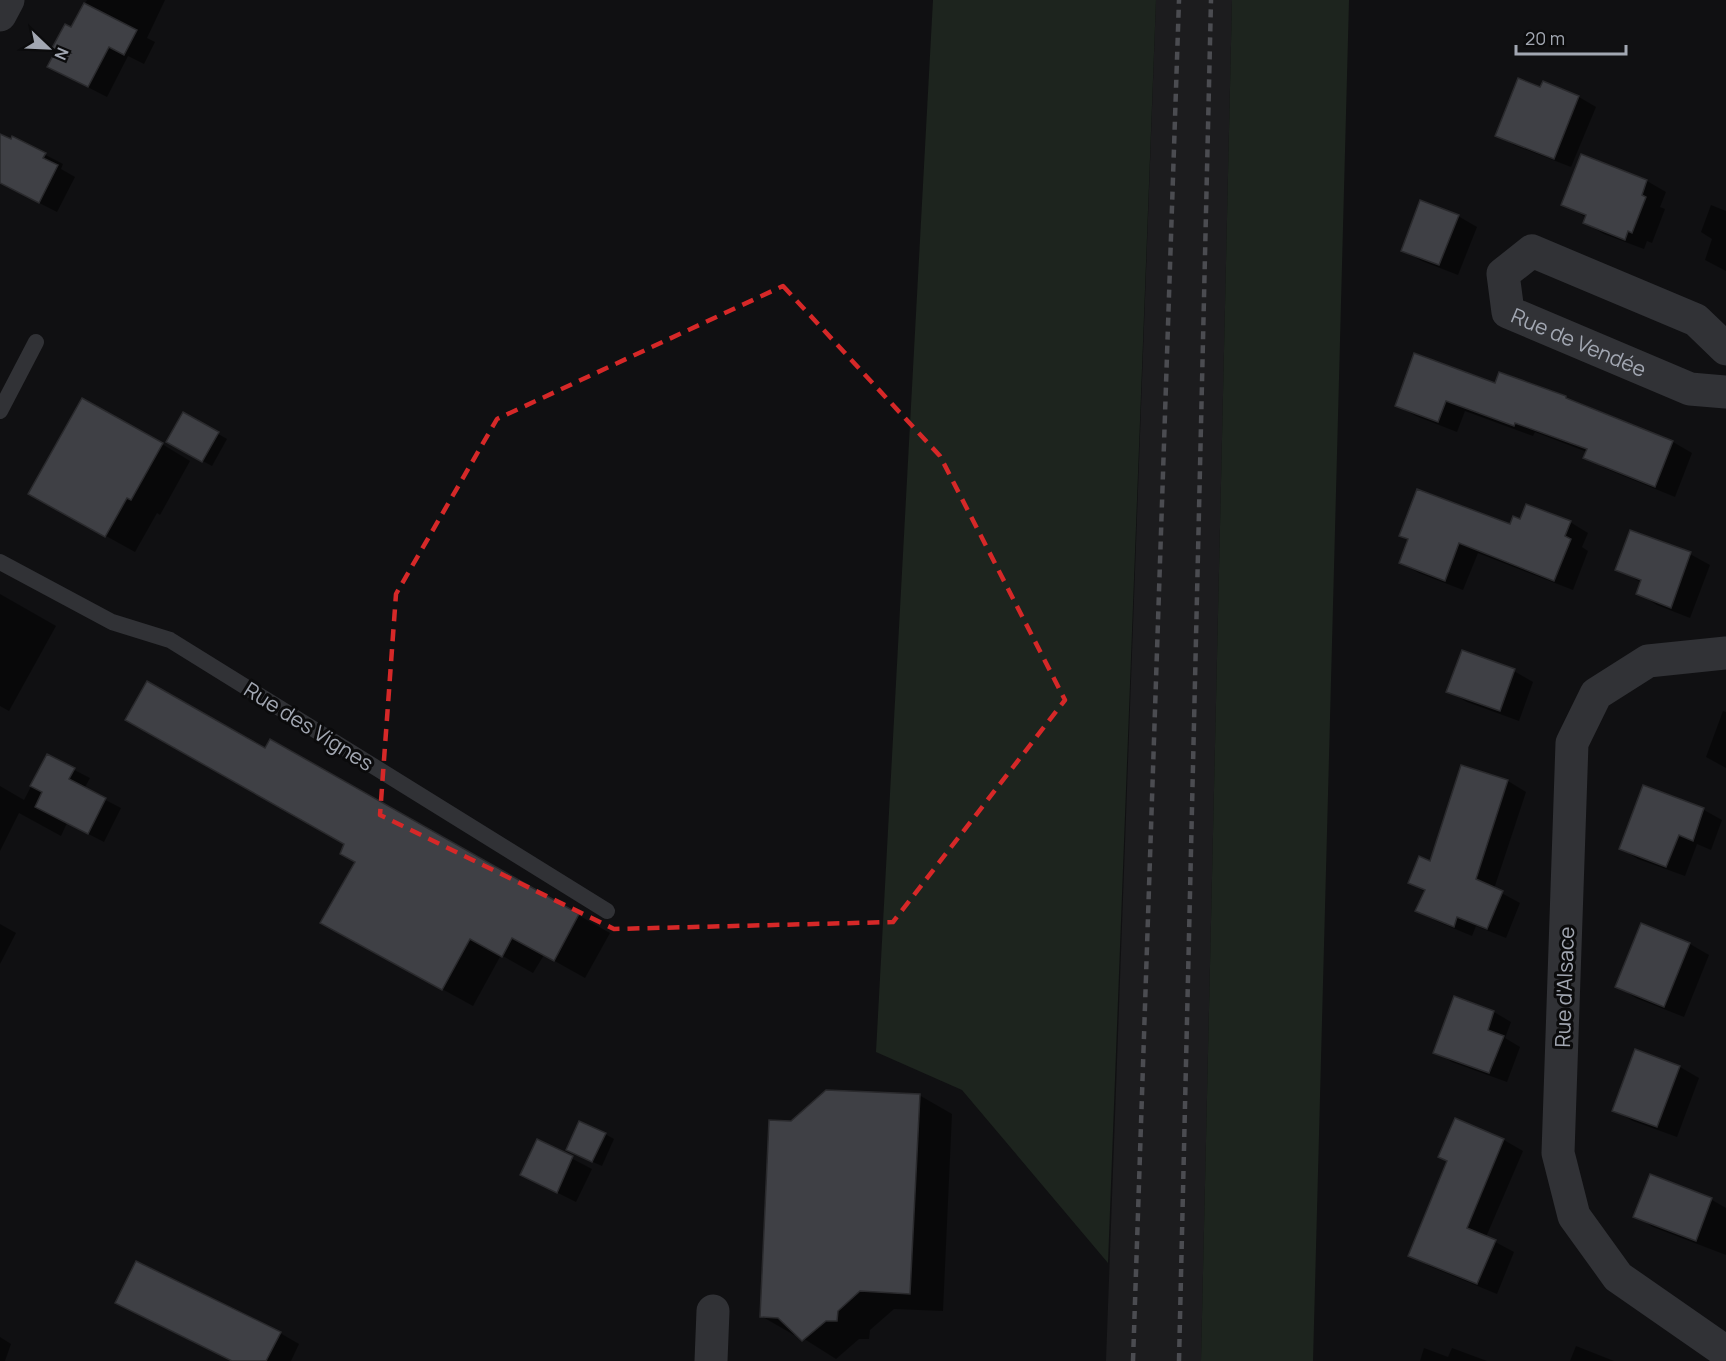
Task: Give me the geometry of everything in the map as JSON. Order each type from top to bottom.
[{"type":"street","points":[[0,15],[8,0]]},
{"type":"street","name":"Rue de Vendée","points":[[1726,349],[1696,320],[1532,251],[1503,274],[1508,312],[1690,389],[1726,392]]},
{"type":"street","name":"Rue d'Alsace","points":[[1726,652],[1648,661],[1596,694],[1572,743],[1558,1154],[1574,1216],[1618,1277],[1726,1352]]},
{"type":"street","points":[[711,1361],[713,1311]]},
{"type":"lane","points":[[0,411],[36,342]]},
{"type":"lane","name":"Rue des Vignes","points":[[0,562],[112,622],[170,640],[607,910]]},
{"type":"highlighted area","points":[[783,286],[940,456],[1065,700],[893,922],[614,929],[380,815],[396,594],[497,419]]},
{"type":"shaded area","points":[[933,0],[1156,0],[1108,1263],[962,1090],[876,1052]]},
{"type":"shaded area","points":[[1156,0],[1232,0],[1201,1361],[1106,1361]]},
{"type":"shaded area","points":[[1232,0],[1349,0],[1313,1361],[1201,1361]]},
{"type":"building","points":[[84,3],[137,30],[124,55],[109,47],[88,87],[47,67],[56,50],[52,48],[65,24],[71,27]]},
{"type":"building","points":[[1518,78],[1540,87],[1543,81],[1579,96],[1554,159],[1495,136]]},
{"type":"building","points":[[0,134],[11,139],[12,136],[46,153],[43,158],[58,165],[39,203],[0,183]]},
{"type":"building","points":[[1581,154],[1647,180],[1642,195],[1646,197],[1632,233],[1628,231],[1625,240],[1583,223],[1586,215],[1561,205]]},
{"type":"building","points":[[1420,200],[1459,215],[1439,265],[1401,251]]},
{"type":"building","points":[[1414,353],[1495,383],[1499,372],[1566,396],[1566,398],[1673,441],[1655,487],[1583,458],[1587,449],[1446,401],[1438,422],[1395,406]]},
{"type":"building","points":[[82,398],[163,443],[131,500],[127,498],[105,537],[28,494]]},
{"type":"building","points":[[183,412],[219,432],[202,462],[166,442]]},
{"type":"building","points":[[1417,489],[1510,524],[1513,516],[1520,519],[1526,504],[1571,521],[1565,536],[1571,539],[1554,581],[1459,543],[1445,581],[1399,563],[1408,539],[1399,536]]},
{"type":"building","points":[[1630,530],[1691,552],[1671,608],[1636,594],[1641,580],[1615,570]]},
{"type":"building","points":[[1462,650],[1515,669],[1500,711],[1446,692]]},
{"type":"building","points":[[147,681],[265,748],[270,739],[579,914],[554,961],[512,938],[502,957],[470,939],[442,990],[320,923],[355,862],[340,854],[344,844],[125,720]]},
{"type":"building","points":[[47,754],[75,768],[69,779],[106,798],[88,834],[35,807],[42,792],[30,786]]},
{"type":"building","points":[[1461,765],[1508,780],[1476,879],[1503,891],[1487,929],[1457,917],[1454,927],[1415,911],[1425,890],[1408,883],[1419,856],[1430,861]]},
{"type":"building","points":[[1643,785],[1704,808],[1693,841],[1679,835],[1666,867],[1619,849]]},
{"type":"building","points":[[1641,923],[1690,943],[1664,1007],[1615,987]]},
{"type":"building","points":[[1454,996],[1494,1011],[1488,1030],[1504,1036],[1489,1073],[1433,1053]]},
{"type":"building","points":[[1635,1049],[1680,1066],[1657,1127],[1612,1111]]},
{"type":"building","points":[[826,1090],[920,1094],[910,1294],[860,1291],[838,1311],[837,1321],[826,1321],[802,1341],[778,1318],[760,1317],[769,1120],[791,1121]]},
{"type":"building","points":[[1455,1118],[1504,1139],[1467,1228],[1496,1240],[1477,1284],[1408,1256],[1447,1161],[1438,1157]]},
{"type":"building","points":[[579,1121],[606,1133],[592,1162],[566,1150]]},
{"type":"building","points":[[537,1139],[573,1156],[557,1193],[520,1175]]},
{"type":"building","points":[[1650,1174],[1712,1198],[1696,1241],[1633,1217]]},
{"type":"building","points":[[136,1261],[281,1332],[266,1361],[232,1361],[115,1303]]},
{"type":"railway","points":[[1133,1361],[1179,0]]},
{"type":"railway","points":[[1179,1361],[1211,0]]}]
